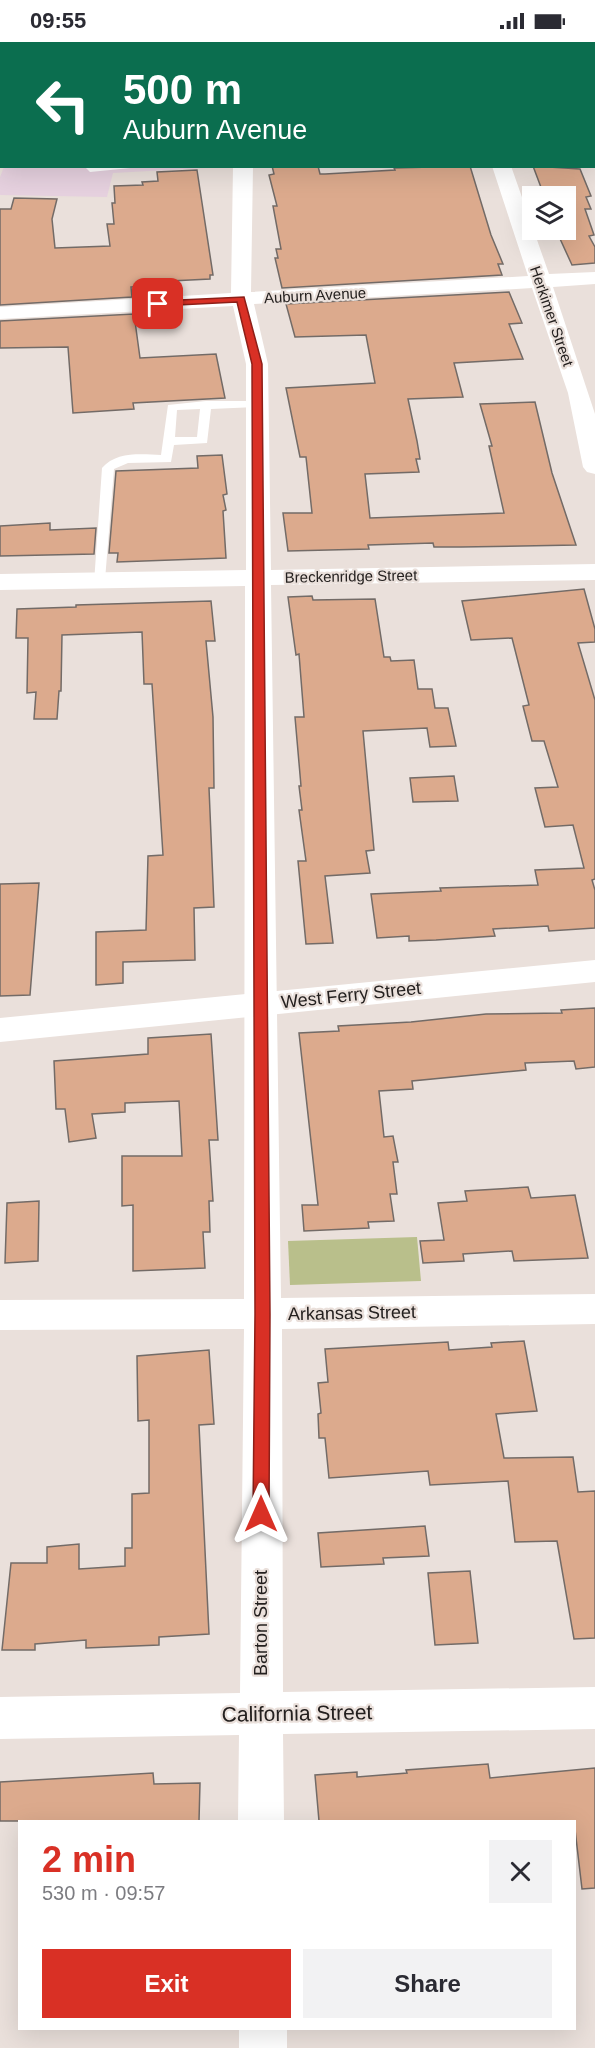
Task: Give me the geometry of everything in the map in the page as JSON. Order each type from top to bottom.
[{"type":"street","name":"Barton Street","points":[[243,168],[241,299],[257,364],[263,1314],[261,1820]]},
{"type":"street","name":"Herkimer Street","points":[[502,168],[540,282],[587,393],[595,467]]},
{"type":"street","name":"Auburn Avenue","points":[[0,313],[595,278]]},
{"type":"street","name":"Breckenridge Street","points":[[0,582],[595,572]]},
{"type":"street","name":"West Ferry Street","points":[[0,1030],[595,971]]},
{"type":"street","name":"Arkansas Street","points":[[0,1314],[263,1314],[595,1309]]},
{"type":"street","name":"California Street","points":[[0,1718],[595,1708]]},
{"type":"street","points":[[262,2030],[263,2048]]},
{"type":"lane","points":[[89,168],[109,168]]},
{"type":"lane","points":[[169,441],[204,441],[206,404]]},
{"type":"lane","points":[[99,580],[108,468],[113,462],[126,459],[167,459],[172,407],[257,404]]},
{"type":"shaded area","points":[[4,168],[206,168],[113,173],[107,197],[0,195],[0,177]]},
{"type":"green space","points":[[417,1237],[421,1281],[290,1285],[288,1241]]},
{"type":"building","points":[[272,168],[318,168],[320,174],[325,174],[395,170],[394,168],[471,168],[491,235],[503,264],[498,264],[502,275],[282,288],[275,258],[278,258],[276,249],[281,249],[273,206],[277,206],[269,175],[274,174]]},
{"type":"building","points":[[534,168],[580,169],[591,196],[586,197],[591,209],[585,209],[594,235],[589,236],[595,247],[595,263],[572,265],[561,240],[576,240],[576,186],[540,186]]},
{"type":"building","points":[[197,170],[213,275],[210,275],[210,279],[150,282],[148,286],[131,287],[132,297],[0,305],[0,209],[11,209],[14,198],[57,199],[52,219],[55,248],[110,246],[107,224],[114,224],[112,203],[115,203],[114,186],[143,185],[142,182],[158,181],[157,172]]},
{"type":"building","points":[[509,292],[522,323],[509,324],[523,359],[454,363],[463,397],[408,399],[420,459],[416,459],[419,472],[365,474],[370,518],[504,513],[489,446],[492,446],[480,404],[535,402],[552,473],[576,545],[434,547],[433,543],[368,545],[369,549],[288,551],[283,513],[312,513],[306,457],[300,457],[286,388],[375,383],[366,335],[295,337],[286,304]]},
{"type":"building","points":[[134,314],[140,358],[216,354],[225,398],[133,403],[134,409],[73,413],[68,347],[0,348],[0,321]]},
{"type":"building","points":[[222,455],[227,494],[223,495],[226,510],[223,511],[226,558],[117,562],[118,553],[109,553],[116,471],[198,468],[197,456]]},
{"type":"building","points":[[50,523],[50,530],[96,528],[94,554],[0,556],[0,526]]},
{"type":"building","points":[[584,589],[595,629],[595,642],[578,643],[595,700],[595,879],[592,880],[595,890],[595,928],[549,931],[548,926],[493,929],[495,936],[436,940],[409,941],[409,936],[377,938],[371,894],[441,891],[440,888],[538,885],[535,870],[584,868],[573,825],[545,827],[535,788],[558,787],[544,741],[532,741],[523,706],[529,705],[512,638],[471,640],[462,601]]},
{"type":"building","points":[[312,596],[313,600],[375,599],[384,657],[390,657],[391,661],[414,660],[418,689],[432,689],[435,708],[448,708],[456,746],[430,747],[427,728],[363,731],[374,850],[366,851],[370,873],[325,876],[333,943],[306,944],[298,861],[306,861],[299,810],[302,810],[299,786],[301,786],[295,717],[304,717],[299,654],[296,655],[288,597]]},
{"type":"building","points":[[211,601],[215,641],[206,641],[213,717],[214,788],[209,788],[214,907],[194,908],[195,960],[123,962],[123,983],[96,985],[96,932],[146,930],[148,856],[163,855],[152,684],[144,684],[142,632],[62,635],[61,691],[59,691],[57,719],[34,719],[36,692],[27,693],[28,638],[16,638],[17,609]]},
{"type":"building","points":[[454,776],[458,801],[413,802],[410,778]]},
{"type":"building","points":[[39,883],[30,995],[0,996],[0,884]]},
{"type":"building","points":[[595,1008],[595,1067],[576,1069],[574,1061],[525,1063],[526,1070],[412,1081],[413,1089],[379,1091],[384,1137],[393,1136],[398,1162],[393,1162],[397,1194],[390,1194],[394,1221],[368,1222],[369,1228],[304,1231],[302,1205],[318,1205],[299,1033],[339,1031],[338,1026],[411,1022],[486,1014],[562,1013],[561,1010]]},
{"type":"building","points":[[211,1034],[218,1140],[209,1140],[213,1201],[209,1201],[210,1232],[203,1232],[205,1268],[133,1271],[133,1205],[122,1206],[122,1156],[182,1156],[179,1101],[125,1103],[125,1112],[92,1114],[96,1138],[69,1142],[65,1109],[56,1109],[54,1061],[148,1054],[148,1038]]},
{"type":"building","points":[[528,1187],[531,1198],[575,1195],[588,1258],[514,1261],[512,1251],[463,1254],[464,1261],[423,1263],[420,1241],[444,1240],[438,1203],[467,1201],[465,1191]]},
{"type":"building","points":[[39,1201],[38,1261],[5,1263],[7,1203]]},
{"type":"building","points":[[524,1341],[537,1411],[496,1414],[504,1458],[573,1457],[578,1492],[595,1491],[595,1638],[574,1639],[557,1541],[515,1542],[508,1481],[430,1485],[428,1471],[329,1478],[325,1438],[319,1438],[318,1414],[321,1413],[318,1383],[328,1382],[325,1349],[448,1342],[449,1350],[492,1347],[491,1343]]},
{"type":"building","points":[[209,1350],[214,1424],[199,1425],[209,1634],[159,1637],[159,1645],[86,1648],[86,1640],[35,1644],[35,1650],[2,1650],[11,1563],[47,1563],[47,1547],[79,1544],[79,1569],[125,1566],[125,1548],[132,1548],[132,1494],[149,1493],[149,1420],[138,1421],[137,1356]]},
{"type":"building","points":[[425,1526],[429,1556],[383,1558],[384,1564],[321,1567],[318,1533]]},
{"type":"building","points":[[470,1571],[478,1643],[435,1645],[428,1573]]},
{"type":"building","points":[[488,1764],[490,1778],[595,1768],[595,1888],[582,1889],[576,1820],[319,1820],[315,1775],[357,1772],[357,1777],[407,1773],[406,1770]]},
{"type":"building","points":[[153,1773],[154,1784],[200,1783],[199,1820],[0,1821],[0,1782]]},
{"type":"route","points":[[158,304],[241,299],[257,364],[263,1314],[261,1514]]}]
